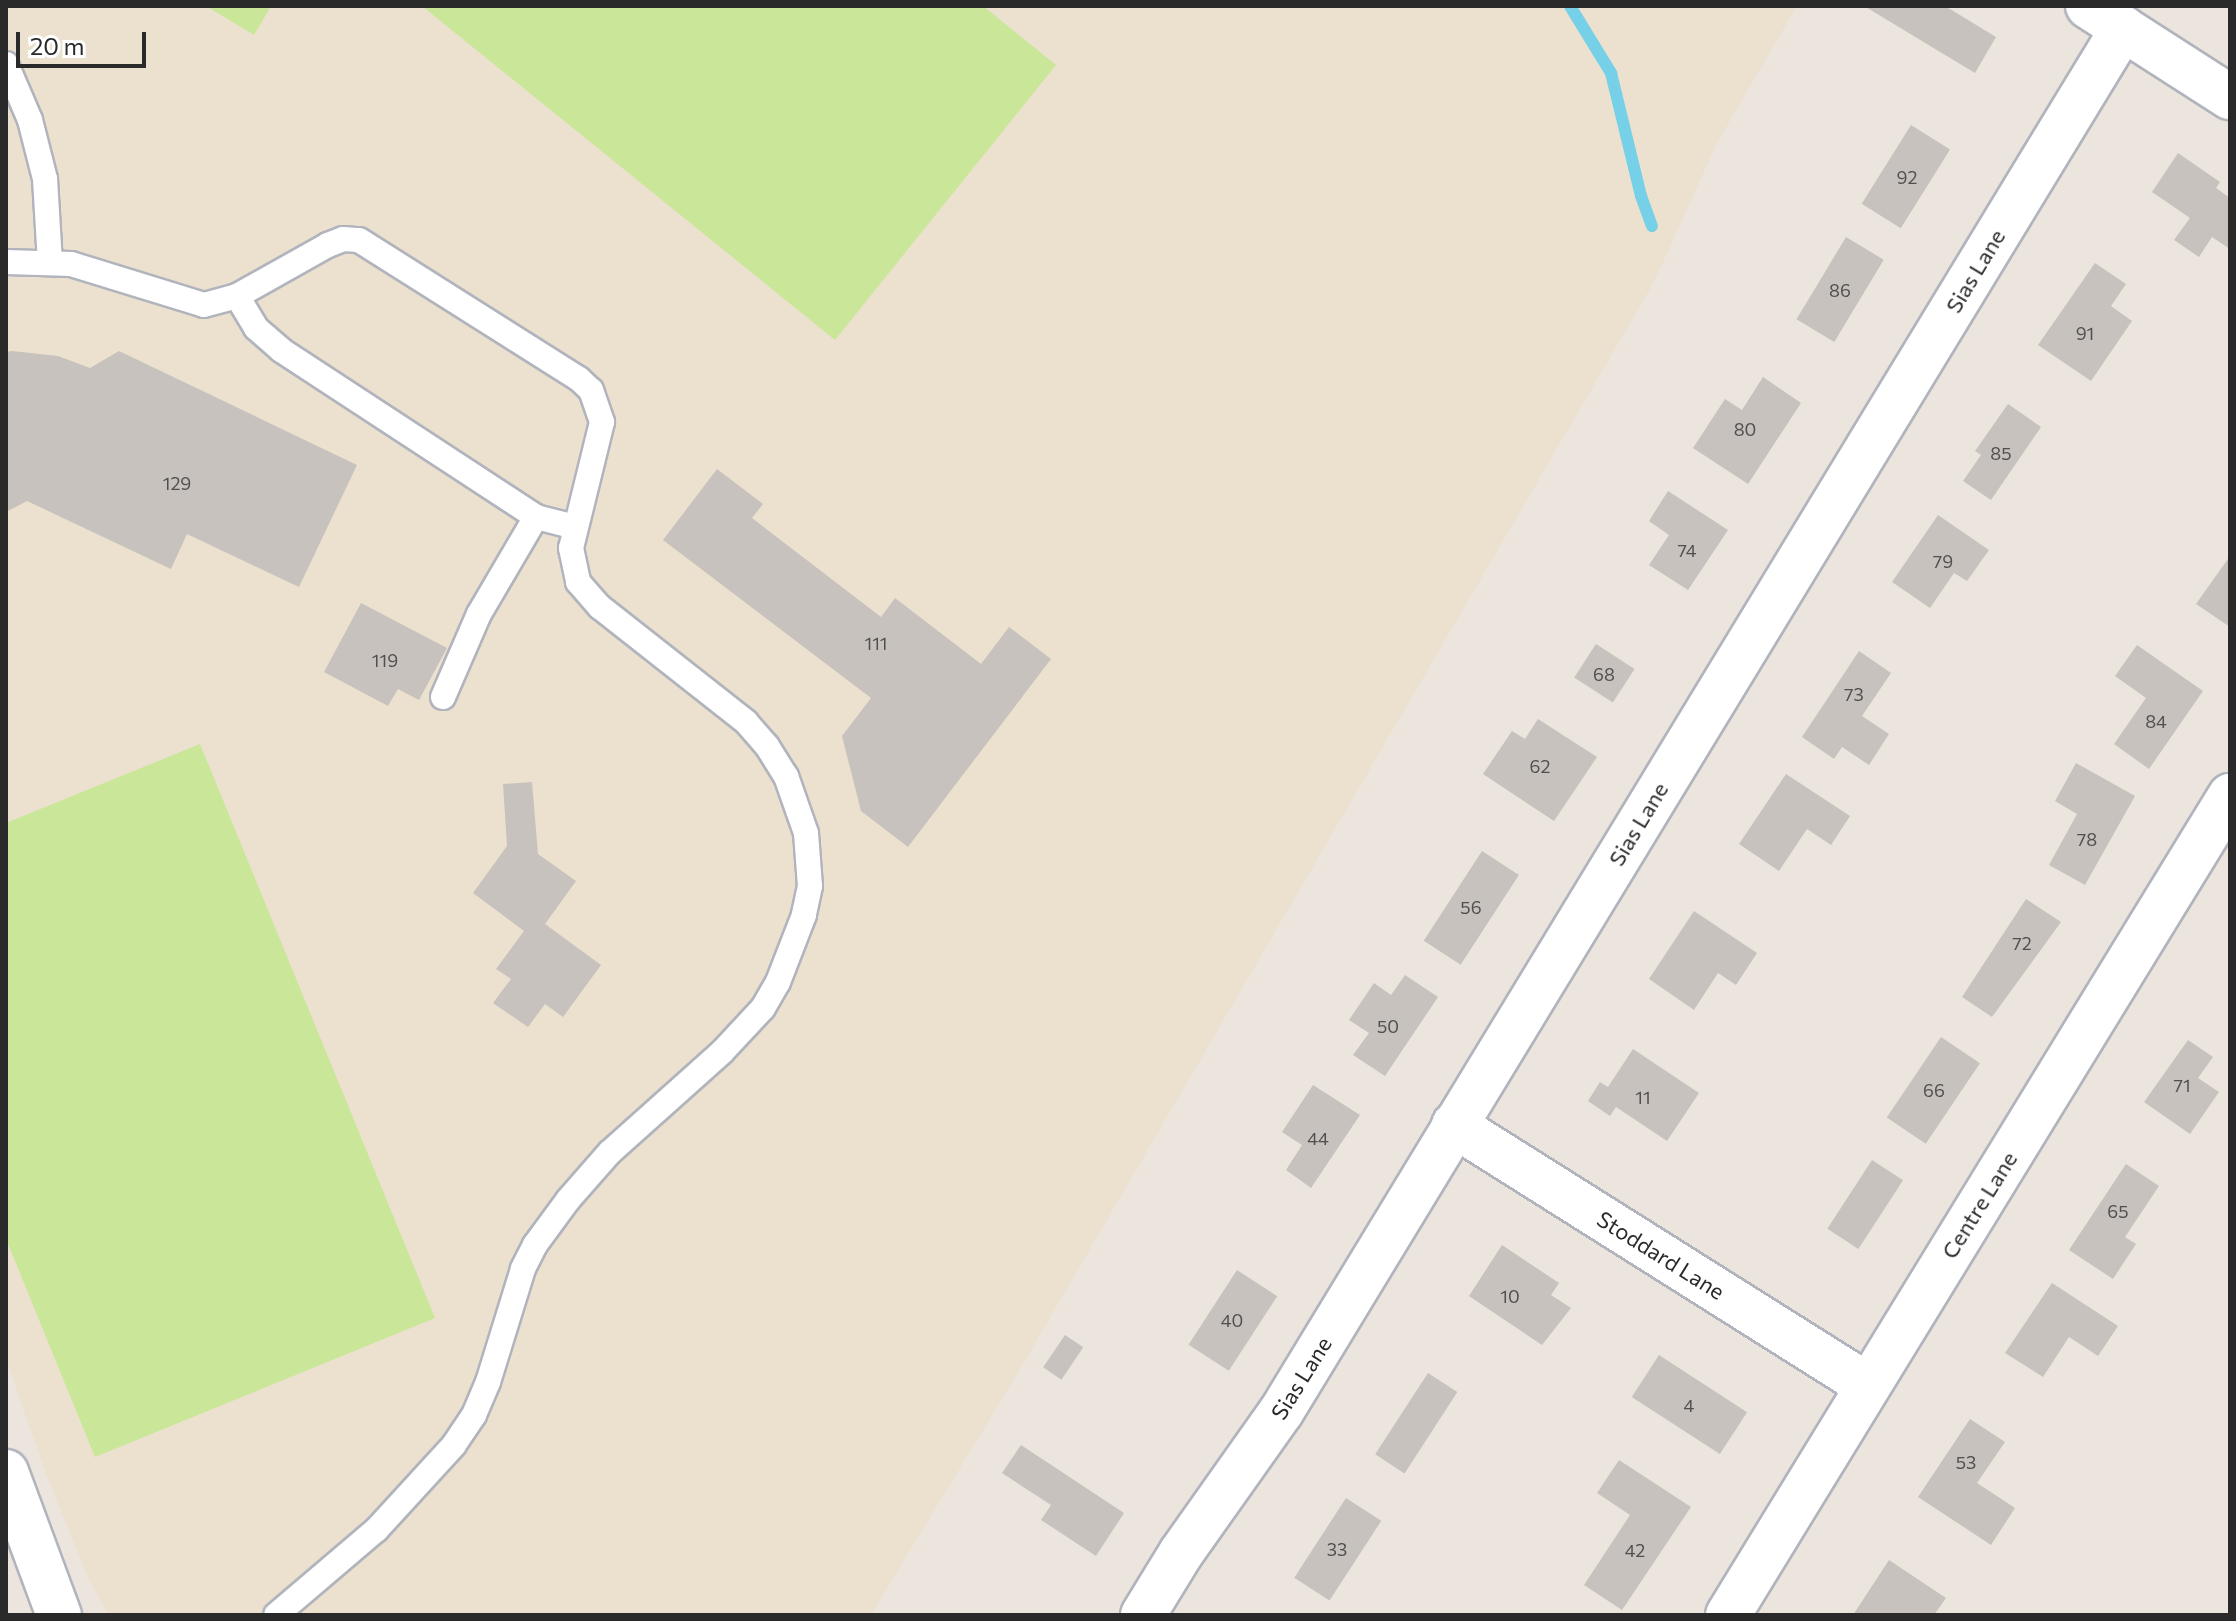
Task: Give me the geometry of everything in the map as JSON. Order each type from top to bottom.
[{"type":"street","points":[[2106,17],[2230,97]]},
{"type":"street","name":"Sias Lane","points":[[1143,1615],[1181,1553],[1281,1412],[1454,1125],[2106,17]]},
{"type":"street","name":"Centre Lane","points":[[1728,1615],[2230,796]]},
{"type":"street","name":"Stoddard Lane","points":[[1454,1125],[1868,1386]]},
{"type":"street","points":[[6,1472],[59,1615]]},
{"type":"lane","points":[[6,64],[30,120],[45,179],[50,262]]},
{"type":"lane","points":[[6,262],[50,262],[95,269],[204,305],[237,296],[328,245],[343,239],[359,240],[579,379],[591,390],[602,422],[575,527],[572,567],[588,596],[746,722],[767,746],[799,805],[809,860],[810,886],[804,915],[778,982],[763,1008],[722,1052],[610,1152],[542,1234],[523,1269],[488,1382],[474,1415],[454,1445],[376,1530],[276,1615]]},
{"type":"lane","points":[[237,296],[268,340],[536,517],[575,527]]},
{"type":"lane","points":[[443,697],[479,614],[536,517]]},
{"type":"shaded area","points":[[6,6],[1797,6],[1717,143],[1654,282],[1023,1364],[871,1615],[109,1615],[89,1580],[48,1479],[6,1360]]},
{"type":"green space","points":[[206,6],[271,6],[254,35]]},
{"type":"green space","points":[[422,6],[983,6],[1056,65],[835,340]]},
{"type":"green space","points":[[200,744],[435,1318],[95,1457],[6,1239],[6,823]]},
{"type":"building","points":[[1864,6],[1945,6],[1996,37],[1975,73]]},
{"type":"building","points":[[1911,125],[1950,149],[1901,228],[1862,204]]},
{"type":"building","points":[[2178,153],[2220,182],[2216,188],[2230,198],[2230,249],[2212,237],[2199,257],[2174,240],[2190,218],[2152,192]]},
{"type":"building","points":[[1846,237],[1884,260],[1834,342],[1797,319]]},
{"type":"building","points":[[2095,263],[2126,284],[2111,306],[2132,321],[2091,381],[2038,345]]},
{"type":"building","points":[[119,351],[357,465],[299,587],[187,534],[171,569],[27,501],[6,512],[6,352],[58,356],[90,368]]},
{"type":"building","points":[[1763,377],[1801,403],[1748,484],[1693,448],[1725,399],[1742,410]]},
{"type":"building","points":[[2008,404],[2041,427],[1991,500],[1963,481],[1981,455],[1975,451]]},
{"type":"building","points":[[717,469],[763,504],[752,518],[881,617],[895,598],[981,664],[1009,627],[1051,659],[908,847],[861,811],[842,736],[871,698],[663,540]]},
{"type":"building","points":[[1668,491],[1728,530],[1688,590],[1649,565],[1669,535],[1649,521]]},
{"type":"building","points":[[1938,515],[1989,550],[1967,581],[1954,573],[1930,608],[1892,582]]},
{"type":"building","points":[[2230,556],[2230,627],[2196,604]]},
{"type":"building","points":[[361,603],[447,648],[419,700],[398,689],[388,706],[324,672]]},
{"type":"building","points":[[1596,644],[1635,669],[1613,703],[1574,678]]},
{"type":"building","points":[[2137,645],[2203,691],[2149,769],[2114,744],[2146,698],[2115,676]]},
{"type":"building","points":[[1859,651],[1891,673],[1862,716],[1889,734],[1869,765],[1842,747],[1834,759],[1802,737]]},
{"type":"building","points":[[1538,719],[1597,757],[1554,821],[1483,774],[1512,731],[1525,739]]},
{"type":"building","points":[[2076,763],[2135,796],[2085,885],[2049,865],[2077,814],[2055,801]]},
{"type":"building","points":[[1786,774],[1850,816],[1831,845],[1807,829],[1779,871],[1739,844]]},
{"type":"building","points":[[532,782],[538,854],[576,881],[545,924],[601,965],[563,1017],[545,1004],[528,1027],[493,1003],[511,979],[496,969],[524,931],[473,893],[507,846],[503,784]]},
{"type":"building","points":[[1482,851],[1519,875],[1461,965],[1424,941]]},
{"type":"building","points":[[2026,899],[2061,922],[1992,1017],[1962,997]]},
{"type":"building","points":[[1694,911],[1757,953],[1736,985],[1718,973],[1694,1010],[1649,979]]},
{"type":"building","points":[[1405,975],[1438,997],[1385,1076],[1353,1055],[1369,1033],[1349,1020],[1374,983],[1391,995]]},
{"type":"building","points":[[1941,1037],[1980,1063],[1926,1144],[1887,1117]]},
{"type":"building","points":[[2188,1040],[2213,1057],[2198,1078],[2219,1092],[2190,1134],[2144,1102]]},
{"type":"building","points":[[1633,1049],[1699,1093],[1667,1141],[1616,1107],[1610,1116],[1588,1101],[1600,1082],[1608,1087]]},
{"type":"building","points":[[1313,1085],[1360,1115],[1311,1188],[1286,1170],[1302,1145],[1282,1132]]},
{"type":"building","points":[[1872,1160],[1903,1180],[1858,1249],[1827,1229]]},
{"type":"building","points":[[2126,1164],[2159,1186],[2125,1237],[2136,1244],[2113,1279],[2069,1250]]},
{"type":"building","points":[[1502,1245],[1559,1283],[1551,1295],[1571,1308],[1542,1345],[1469,1296]]},
{"type":"building","points":[[1237,1270],[1277,1296],[1229,1371],[1189,1345]]},
{"type":"building","points":[[2052,1283],[2118,1326],[2098,1356],[2069,1337],[2043,1377],[2005,1353]]},
{"type":"building","points":[[1065,1335],[1083,1347],[1061,1380],[1043,1367]]},
{"type":"building","points":[[1659,1355],[1747,1412],[1720,1454],[1632,1397]]},
{"type":"building","points":[[1428,1373],[1457,1392],[1405,1473],[1375,1454]]},
{"type":"building","points":[[1970,1419],[2005,1442],[1977,1483],[2015,1508],[1991,1545],[1918,1497]]},
{"type":"building","points":[[1021,1445],[1124,1513],[1096,1556],[1041,1520],[1051,1505],[1002,1473]]},
{"type":"building","points":[[1619,1460],[1691,1507],[1622,1610],[1584,1585],[1630,1515],[1597,1493]]},
{"type":"building","points":[[1346,1498],[1381,1521],[1329,1601],[1294,1578]]},
{"type":"building","points":[[1889,1560],[1946,1598],[1934,1615],[1853,1615]]},
{"type":"waterway","points":[[1570,6],[1611,73],[1641,196],[1652,226]]}]
